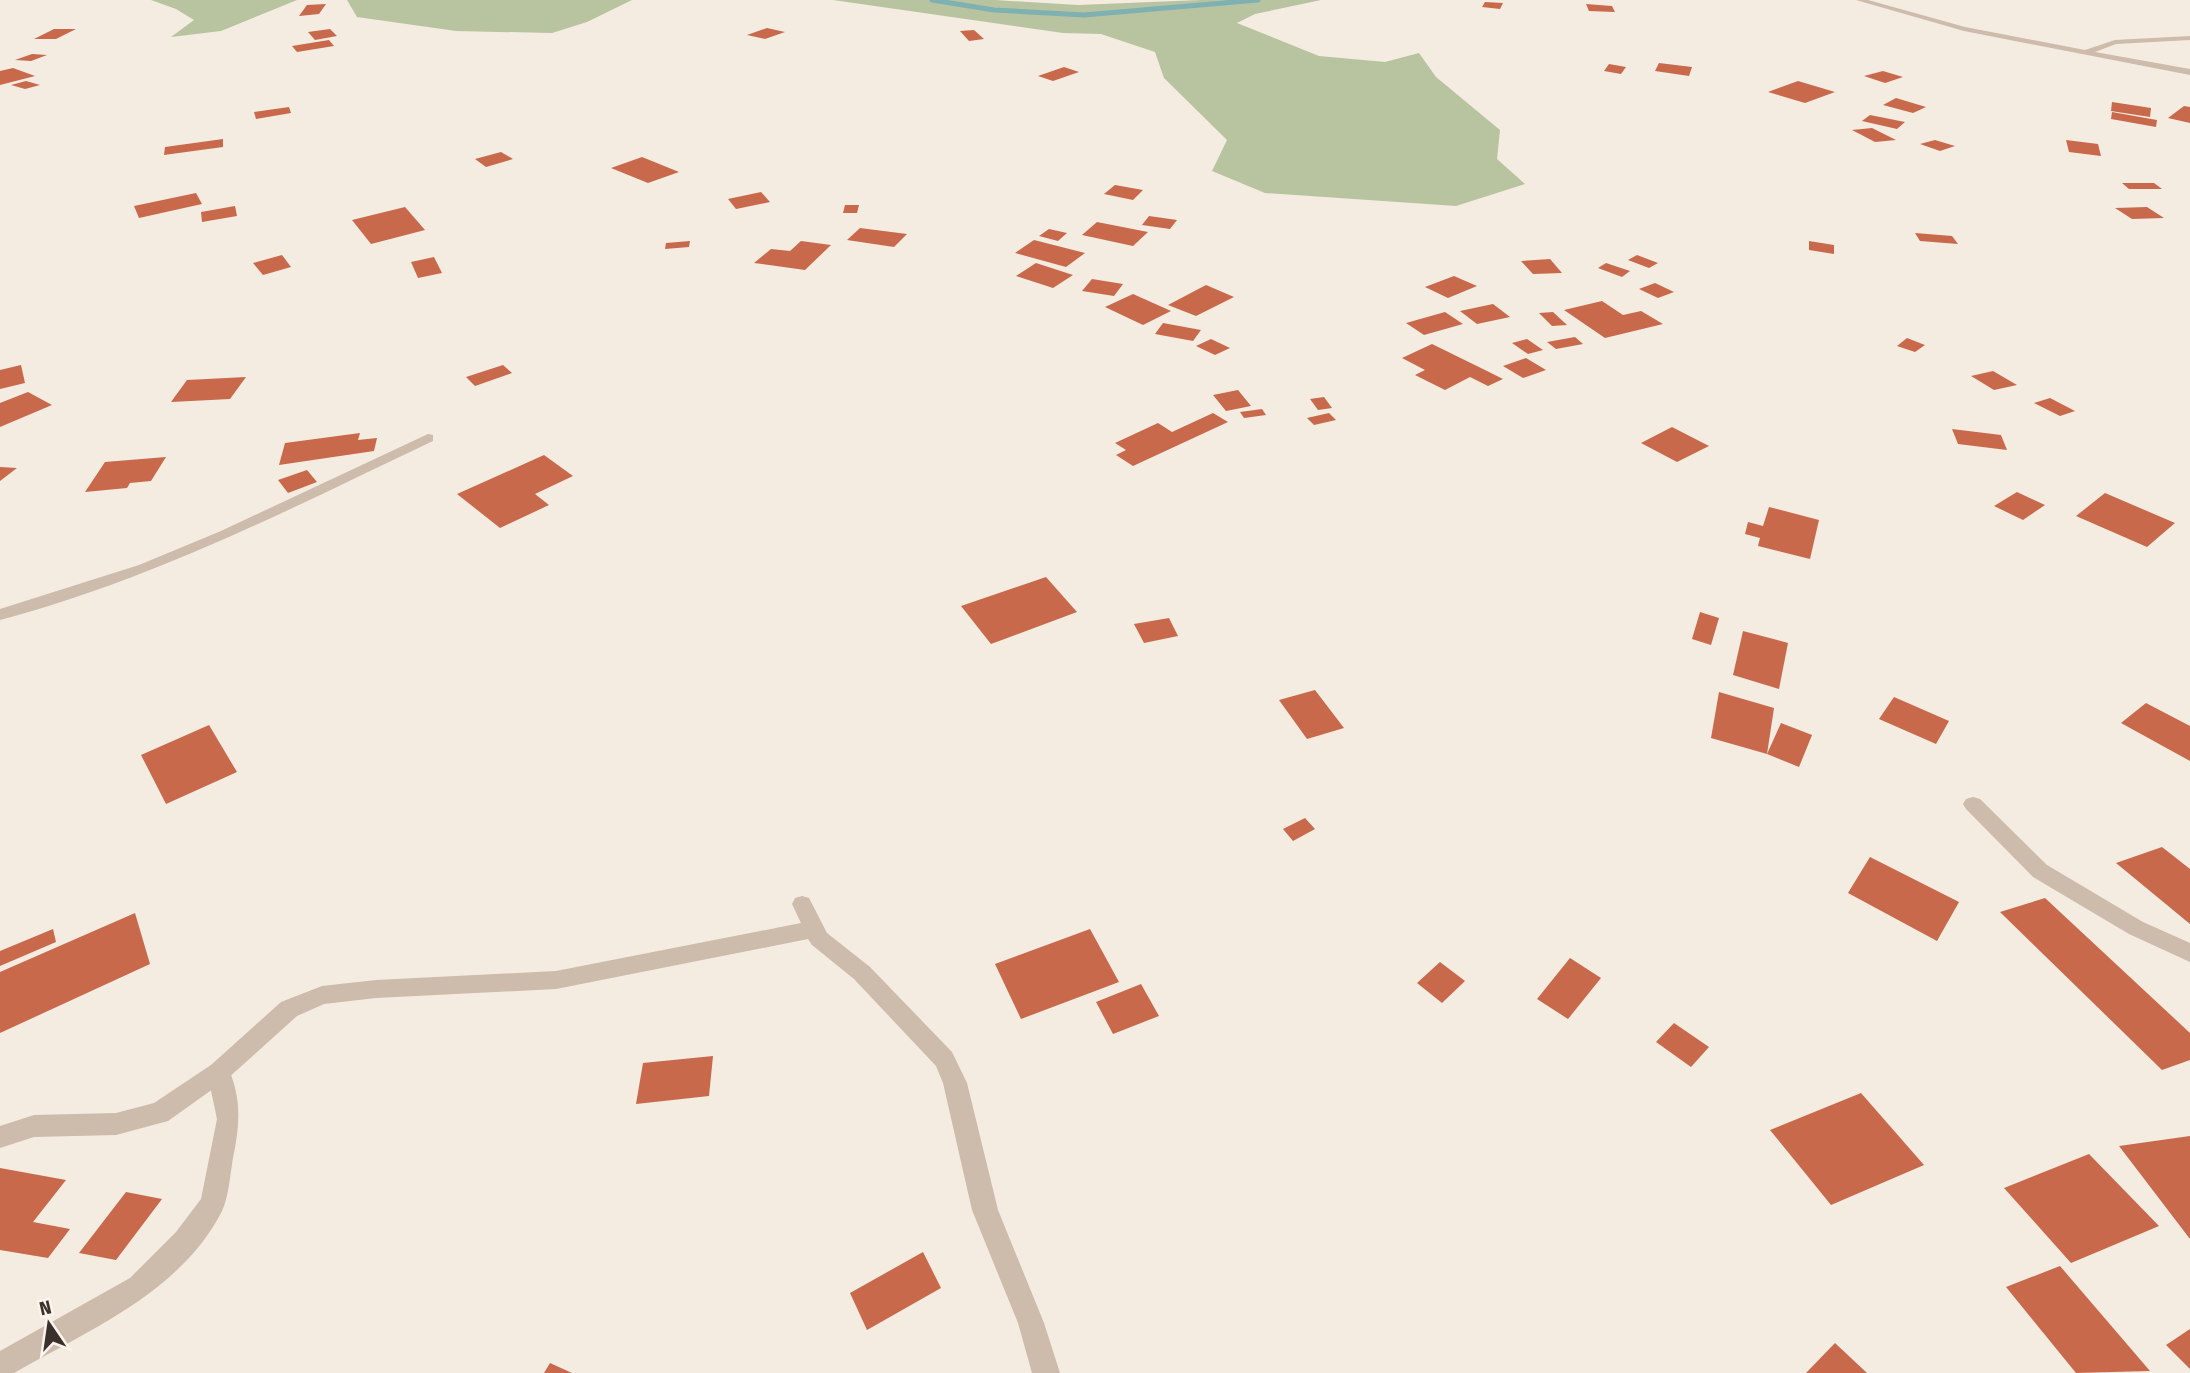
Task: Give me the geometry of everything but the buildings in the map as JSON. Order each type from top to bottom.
[{"type":"street","points":[[1860,0],[1942,24],[2190,72]]},
{"type":"street","points":[[2083,53],[2115,42],[2190,38]]},
{"type":"street","points":[[0,615],[145,568],[226,534],[428,438]]},
{"type":"street","points":[[1973,804],[2040,871],[2136,928],[2190,953]]},
{"type":"street","points":[[802,904],[819,939],[862,973],[944,1059],[955,1083],[985,1210],[1031,1323],[1046,1373]]},
{"type":"street","points":[[0,1137],[34,1126],[116,1124],[160,1113],[219,1072],[289,1010],[322,995],[376,989],[556,980],[815,929]]},
{"type":"street","points":[[0,1366],[139,1287],[212,1204],[229,1119],[219,1072]]},
{"type":"green space","points":[[151,0],[297,0],[221,31],[171,37],[194,20],[176,9]]},
{"type":"green space","points":[[347,0],[632,0],[587,22],[552,33],[456,31],[357,17]]},
{"type":"green space","points":[[833,0],[995,0],[1078,5],[1200,0],[1321,0],[1255,14],[1237,23],[1319,56],[1385,62],[1419,53],[1436,77],[1500,130],[1497,159],[1525,184],[1456,206],[1265,193],[1212,171],[1227,140],[1164,78],[1155,52],[1101,34],[1063,33]]},
{"type":"waterway","points":[[932,0],[994,10],[1084,15],[1258,0]]}]
